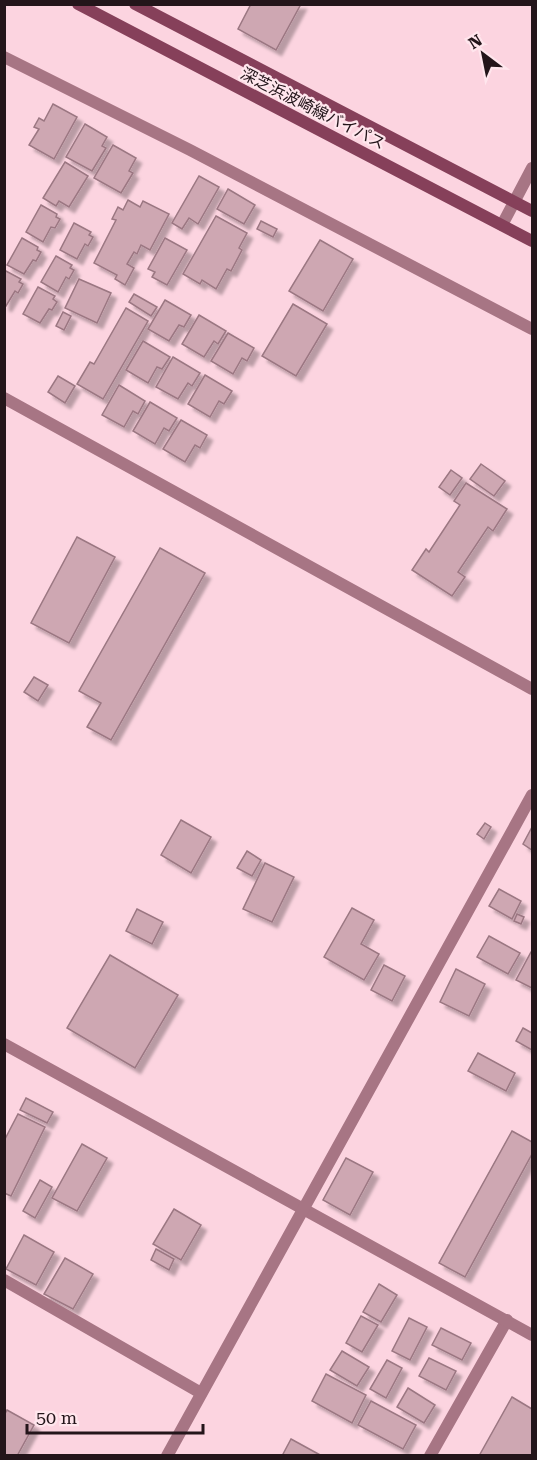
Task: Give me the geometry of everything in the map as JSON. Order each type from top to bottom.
[{"type":"main road","name":"深芝浜波崎線バイパス","points":[[78,4],[532,241]]},
{"type":"main road","name":"深芝浜波崎線バイパス","points":[[135,4],[532,211]]},
{"type":"street","points":[[4,57],[190,150],[532,329]]},
{"type":"street","points":[[502,225],[532,168]]},
{"type":"street","points":[[4,398],[532,689]]},
{"type":"street","points":[[167,1455],[532,795]]},
{"type":"street","points":[[4,1044],[532,1335]]},
{"type":"street","points":[[4,1280],[201,1393]]},
{"type":"street","points":[[430,1455],[507,1320]]},
{"type":"building","points":[[251,4],[301,4],[276,50],[238,29]]},
{"type":"building","points":[[53,104],[77,117],[54,159],[29,145],[39,129],[34,127],[39,118],[44,121]]},
{"type":"building","points":[[85,124],[107,137],[102,146],[106,148],[92,171],[66,157]]},
{"type":"building","points":[[113,145],[136,158],[129,171],[133,173],[121,193],[94,178]]},
{"type":"building","points":[[65,162],[88,176],[69,207],[59,201],[56,206],[43,198]]},
{"type":"building","points":[[199,176],[219,187],[198,224],[189,218],[182,229],[172,223]]},
{"type":"building","points":[[228,189],[255,205],[244,224],[217,209]]},
{"type":"building","points":[[128,200],[140,207],[143,201],[169,214],[150,250],[141,245],[137,254],[134,252],[127,264],[134,268],[125,285],[115,279],[117,275],[94,263],[116,220],[112,219],[118,207],[123,210]]},
{"type":"building","points":[[41,205],[57,214],[56,217],[60,219],[55,228],[51,227],[43,242],[26,232]]},
{"type":"building","points":[[216,216],[247,233],[239,248],[242,250],[231,271],[227,269],[216,289],[202,280],[200,284],[183,274]]},
{"type":"building","points":[[261,221],[277,229],[273,237],[257,229]]},
{"type":"building","points":[[74,223],[91,232],[89,235],[93,237],[88,246],[85,244],[77,259],[60,250]]},
{"type":"building","points":[[22,238],[38,247],[37,250],[41,252],[24,274],[7,265]]},
{"type":"building","points":[[165,238],[187,250],[167,285],[152,277],[155,272],[148,269]]},
{"type":"building","points":[[320,240],[353,259],[323,311],[289,291]]},
{"type":"building","points":[[56,256],[72,265],[70,268],[74,270],[69,279],[66,277],[58,292],[41,282]]},
{"type":"building","points":[[4,270],[21,279],[19,282],[23,284],[18,293],[15,291],[6,306],[4,305]]},
{"type":"building","points":[[79,279],[111,293],[97,323],[65,308]]},
{"type":"building","points":[[38,287],[55,296],[53,299],[57,302],[52,310],[49,309],[40,323],[23,314]]},
{"type":"building","points":[[134,294],[157,307],[151,316],[129,302]]},
{"type":"building","points":[[165,300],[191,315],[184,327],[179,325],[169,341],[148,329]]},
{"type":"building","points":[[293,304],[327,324],[296,376],[262,356]]},
{"type":"building","points":[[126,308],[148,321],[103,399],[77,384],[90,362],[94,364]]},
{"type":"building","points":[[63,312],[71,316],[64,330],[56,326]]},
{"type":"building","points":[[199,315],[226,331],[218,344],[214,341],[204,357],[182,344]]},
{"type":"building","points":[[228,333],[254,348],[247,361],[242,358],[233,374],[211,361]]},
{"type":"building","points":[[143,341],[170,357],[162,369],[157,367],[148,383],[126,370]]},
{"type":"building","points":[[173,357],[200,373],[192,386],[188,383],[178,399],[156,387]]},
{"type":"building","points":[[205,375],[232,391],[224,404],[219,401],[210,417],[188,404]]},
{"type":"building","points":[[58,376],[75,386],[65,403],[48,392]]},
{"type":"building","points":[[119,385],[145,401],[138,414],[133,411],[124,427],[102,415]]},
{"type":"building","points":[[150,402],[177,418],[169,431],[164,428],[155,444],[133,431]]},
{"type":"building","points":[[181,420],[207,435],[200,448],[195,445],[185,462],[163,449]]},
{"type":"building","points":[[481,464],[505,481],[494,496],[470,479]]},
{"type":"building","points":[[451,470],[462,478],[450,495],[439,487]]},
{"type":"building","points":[[466,483],[507,509],[493,531],[488,527],[458,572],[465,577],[452,596],[412,570],[426,549],[429,552],[460,505],[454,501]]},
{"type":"building","points":[[77,537],[115,557],[69,643],[31,623]]},
{"type":"building","points":[[160,548],[205,573],[111,740],[87,727],[101,703],[79,691]]},
{"type":"building","points":[[34,677],[48,685],[38,701],[24,692]]},
{"type":"building","points":[[181,820],[211,837],[191,873],[161,855]]},
{"type":"building","points":[[485,823],[491,827],[484,839],[477,834]]},
{"type":"building","points":[[532,827],[532,850],[523,844]]},
{"type":"building","points":[[247,851],[261,860],[252,876],[237,868]]},
{"type":"building","points":[[265,863],[294,877],[272,922],[243,909]]},
{"type":"building","points":[[499,889],[521,901],[512,919],[489,906]]},
{"type":"building","points":[[352,908],[374,920],[361,944],[379,954],[364,980],[324,957]]},
{"type":"building","points":[[137,909],[163,922],[152,944],[126,931]]},
{"type":"building","points":[[517,914],[524,917],[521,924],[514,921]]},
{"type":"building","points":[[489,936],[520,953],[508,974],[477,957]]},
{"type":"building","points":[[532,952],[532,988],[516,980]]},
{"type":"building","points":[[110,955],[178,995],[135,1068],[67,1028]]},
{"type":"building","points":[[384,965],[405,976],[392,1001],[371,990]]},
{"type":"building","points":[[456,969],[485,984],[469,1016],[440,1002]]},
{"type":"building","points":[[523,1028],[532,1033],[532,1050],[516,1041]]},
{"type":"building","points":[[478,1053],[515,1073],[506,1091],[468,1071]]},
{"type":"building","points":[[26,1098],[53,1112],[47,1123],[20,1110]]},
{"type":"building","points":[[18,1114],[45,1127],[11,1196],[4,1193],[4,1141]]},
{"type":"building","points":[[512,1131],[532,1142],[532,1154],[465,1277],[439,1263]]},
{"type":"building","points":[[82,1144],[107,1158],[77,1211],[52,1198]]},
{"type":"building","points":[[346,1158],[373,1172],[350,1215],[323,1200]]},
{"type":"building","points":[[40,1180],[52,1187],[35,1218],[23,1211]]},
{"type":"building","points":[[174,1209],[201,1225],[181,1260],[153,1244]]},
{"type":"building","points":[[24,1235],[54,1252],[36,1285],[6,1269]]},
{"type":"building","points":[[156,1249],[174,1259],[169,1270],[151,1260]]},
{"type":"building","points":[[65,1258],[93,1274],[73,1309],[44,1294]]},
{"type":"building","points":[[379,1284],[397,1295],[381,1322],[363,1312]]},
{"type":"building","points":[[361,1316],[378,1325],[362,1352],[346,1343]]},
{"type":"building","points":[[409,1318],[427,1327],[410,1360],[392,1351]]},
{"type":"building","points":[[441,1328],[471,1343],[462,1360],[432,1345]]},
{"type":"building","points":[[342,1351],[369,1367],[357,1386],[330,1370]]},
{"type":"building","points":[[429,1358],[456,1371],[446,1390],[419,1376]]},
{"type":"building","points":[[387,1360],[402,1368],[386,1398],[370,1389]]},
{"type":"building","points":[[326,1374],[366,1395],[352,1423],[312,1401]]},
{"type":"building","points":[[408,1388],[435,1405],[424,1423],[397,1407]]},
{"type":"building","points":[[512,1397],[532,1409],[532,1456],[479,1456]]},
{"type":"building","points":[[371,1401],[416,1425],[403,1449],[358,1425]]},
{"type":"building","points":[[7,1410],[34,1425],[17,1456],[4,1456],[4,1415]]},
{"type":"building","points":[[291,1439],[322,1456],[282,1456]]}]
